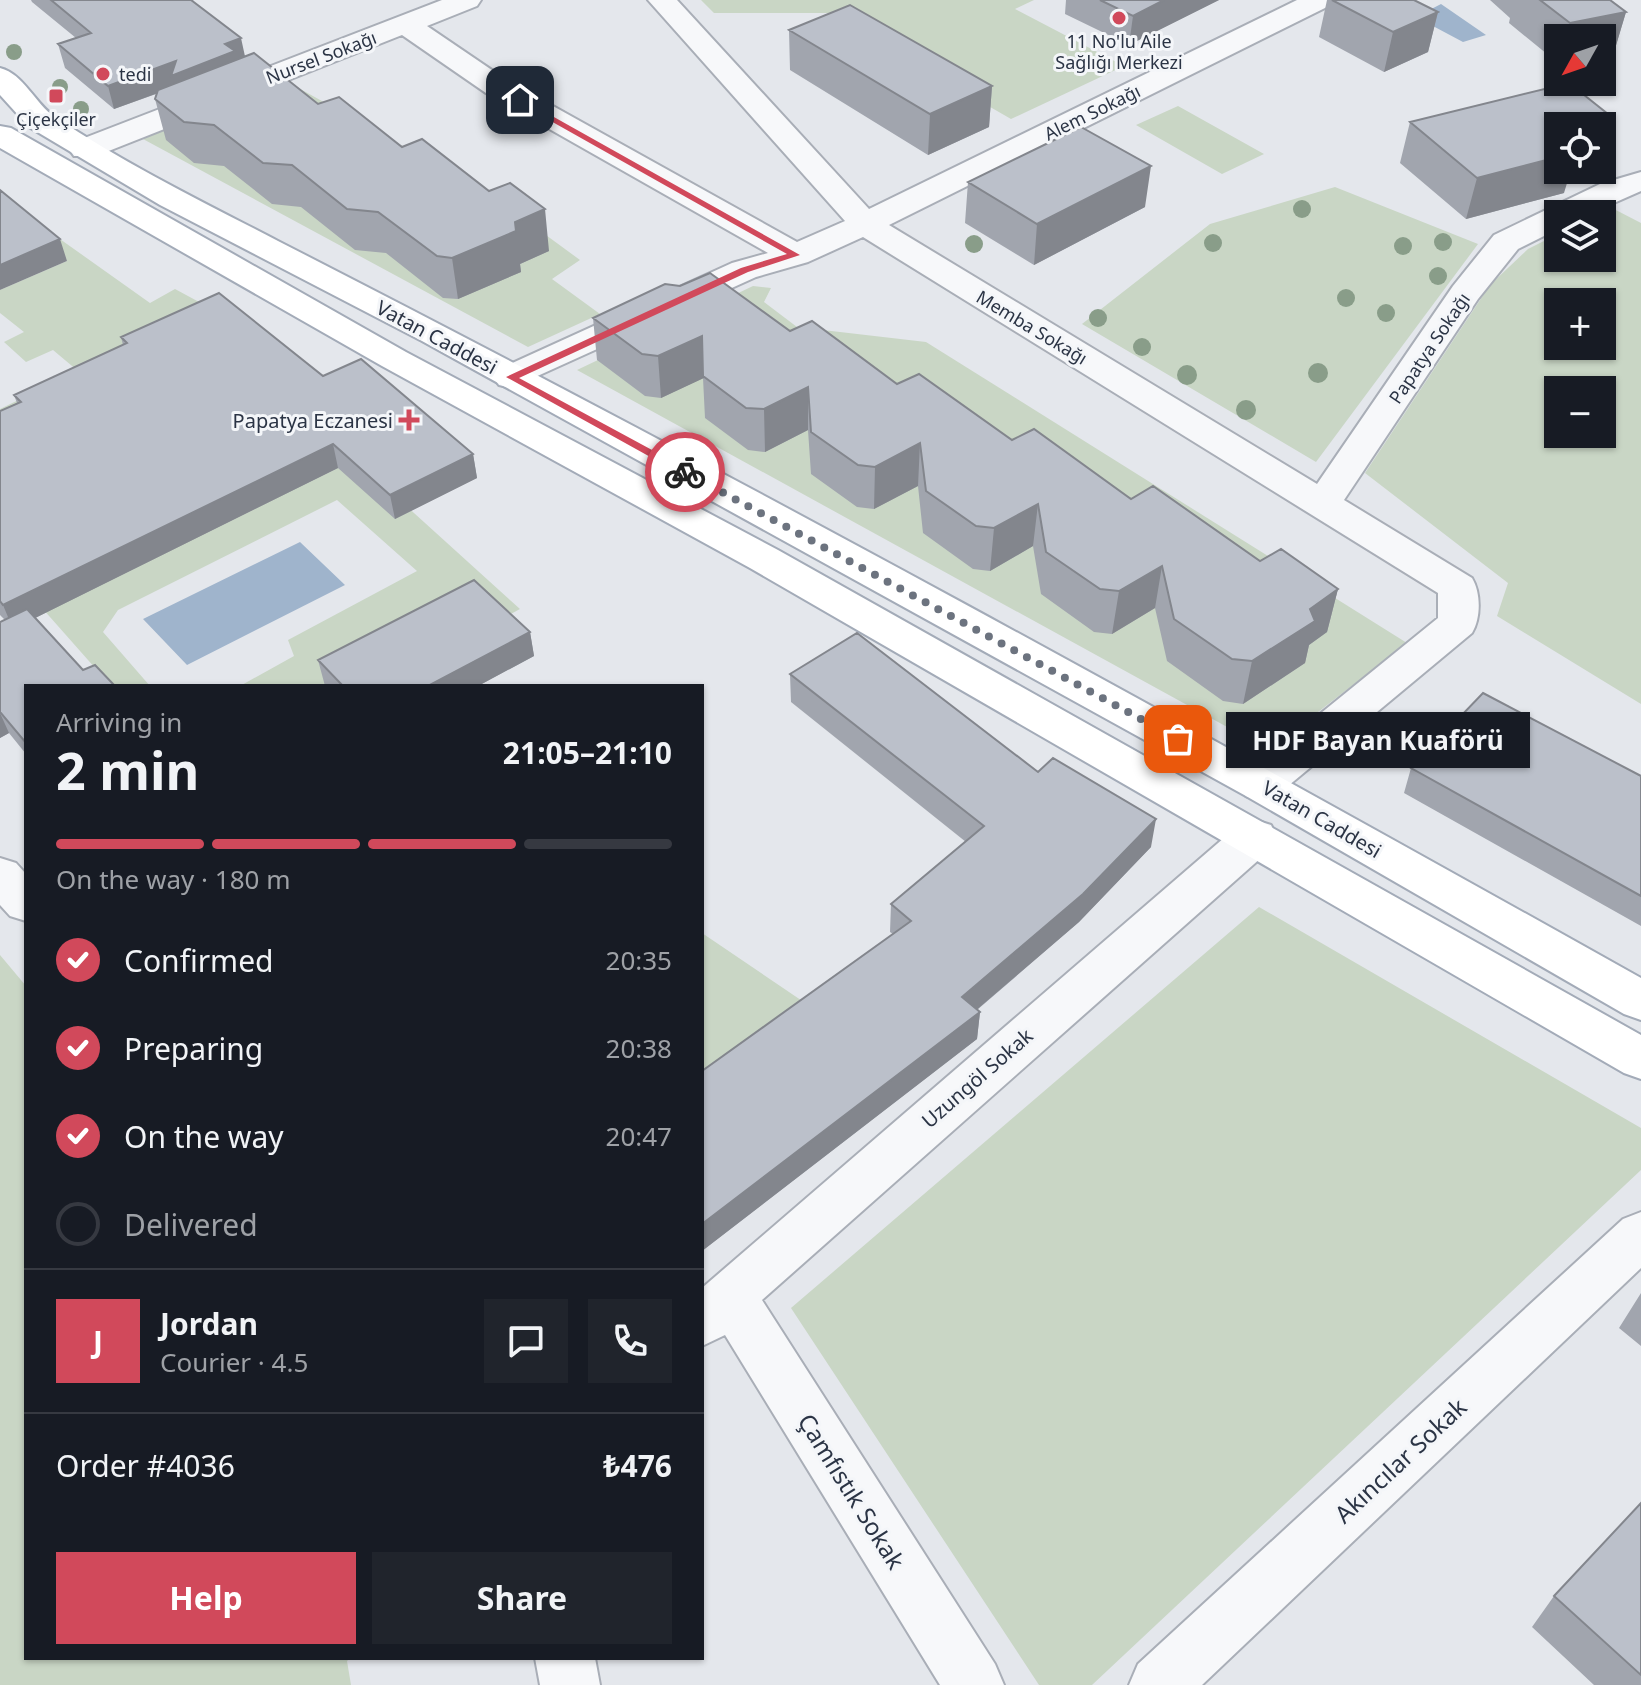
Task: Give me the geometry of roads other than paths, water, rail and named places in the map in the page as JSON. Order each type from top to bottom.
[{"type":"main road","name":"Vatan Caddesi","points":[[0,77],[40,121],[171,198],[511,377],[1261,785],[1641,1001]]},
{"type":"main road","name":"Vatan Caddesi","points":[[0,135],[394,359],[764,559],[1641,1059]]},
{"type":"street","name":"Nursel Sokağı","points":[[85,149],[467,0]]},
{"type":"street","name":"Memba Sokağı","points":[[662,0],[865,224],[1458,587],[1458,623],[1261,785]]},
{"type":"street","name":"Alem Sokağı","points":[[511,377],[744,270],[796,255],[865,224],[1319,0]]},
{"type":"street","points":[[405,24],[497,87],[796,255]]},
{"type":"street","points":[[1595,200],[1626,186],[1641,206]]},
{"type":"street","name":"Papatya Sokağı","points":[[1322,504],[1465,293],[1506,242],[1544,224]]},
{"type":"street","name":"Uzungöl Sokak","points":[[716,1309],[1255,837]]},
{"type":"street","points":[[0,875],[24,902]]},
{"type":"street","name":"Akıncılar Sokak","points":[[1159,1685],[1641,1235]]},
{"type":"street","name":"Çamfıstık Sokak","points":[[716,1309],[974,1685]]},
{"type":"street","points":[[565,1660],[570,1685]]},
{"type":"water","points":[[1441,4],[1486,35],[1463,42],[1416,17]]},
{"type":"water","points":[[300,542],[345,585],[187,665],[143,619]]},
{"type":"place","name":"11 No'lu Aile Sağlığı Merkezi","points":[[1119,18]]},
{"type":"place","name":"tedi","points":[[103,74]]},
{"type":"place","name":"Çiçekçiler","points":[[56,96]]},
{"type":"place","name":"Papatya Eczanesi","points":[[409,420]]},
{"type":"place","name":"HDF Bayan Kuaförü","points":[[1178,739]]}]
